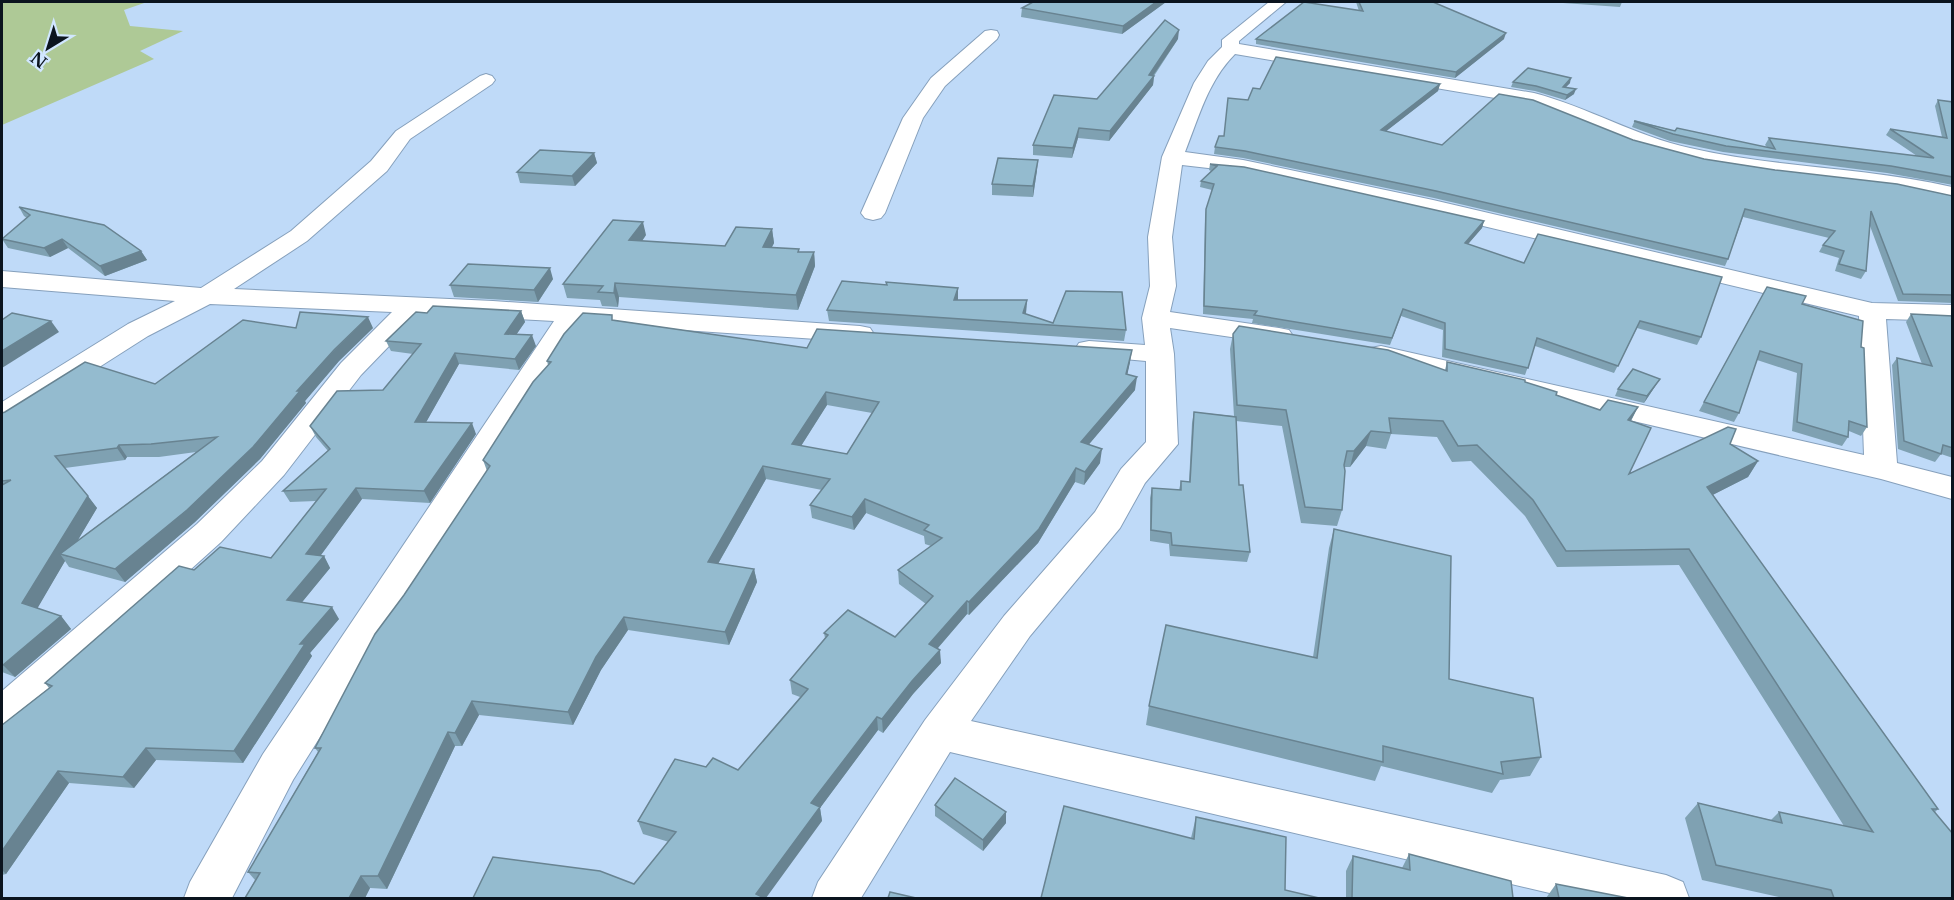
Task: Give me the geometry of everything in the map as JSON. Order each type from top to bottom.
[{"type":"street","points":[[1231,48],[1230,40],[1278,2]]},
{"type":"street","points":[[873,213],[913,118],[938,82],[991,35]]},
{"type":"street","points":[[836,898],[940,732],[1017,626],[1108,520],[1132,477],[1162,444],[1160,354],[1155,318],[1163,286],[1160,237],[1173,157],[1203,83],[1214,65],[1231,48]]},
{"type":"street","points":[[1231,48],[1534,99],[1556,105],[1628,136],[1672,150],[1712,159],[1763,168],[1897,182],[1953,194]]},
{"type":"street","points":[[2,415],[138,330],[206,296],[299,236],[379,166],[403,135],[486,80]]},
{"type":"street","points":[[1173,157],[1243,166],[1433,207],[1872,311],[1953,313]]},
{"type":"street","points":[[2,279],[206,296],[572,315],[889,336]]},
{"type":"street","points":[[2,715],[209,533],[273,468],[351,369],[414,306]]},
{"type":"street","points":[[1872,311],[1881,469]]},
{"type":"street","points":[[207,898],[278,767],[572,315]]},
{"type":"street","points":[[1155,318],[1310,341]]},
{"type":"street","points":[[1066,347],[1160,354]]},
{"type":"street","points":[[1355,349],[1399,357],[1881,469],[1953,488]]},
{"type":"street","points":[[940,732],[1666,898]]},
{"type":"green space","points":[[2,2],[147,2],[124,10],[130,26],[183,31],[140,51],[154,59],[2,125]]},
{"type":"building","points":[[1033,2],[1156,2],[1123,26],[1022,8]]},
{"type":"building","points":[[1304,2],[1363,11],[1359,2],[1433,2],[1506,33],[1456,72],[1256,39]]},
{"type":"building","points":[[1165,20],[1179,30],[1149,75],[1154,76],[1110,131],[1079,128],[1073,148],[1033,145],[1054,95],[1097,99]]},
{"type":"building","points":[[1276,57],[1440,84],[1381,130],[1442,145],[1499,94],[1533,100],[1633,140],[1704,159],[1897,184],[1953,196],[1953,295],[1903,294],[1871,211],[1866,271],[1839,264],[1844,251],[1823,245],[1835,231],[1745,209],[1728,259],[1436,191],[1245,151],[1215,147],[1219,136],[1224,136],[1228,98],[1248,100],[1253,88],[1260,89]]},
{"type":"building","points":[[1528,68],[1571,78],[1563,87],[1576,89],[1567,95],[1513,82]]},
{"type":"building","points":[[1938,100],[1953,102],[1953,177],[1891,166],[1726,146],[1673,134],[1634,121],[1675,131],[1677,128],[1775,149],[1769,138],[1934,158],[1890,129],[1947,138]]},
{"type":"building","points":[[540,150],[594,153],[572,176],[517,172]]},
{"type":"building","points":[[998,158],[1038,160],[1033,186],[992,184]]},
{"type":"building","points":[[1210,164],[1244,167],[1484,221],[1465,243],[1524,263],[1538,234],[1722,277],[1701,337],[1640,321],[1618,366],[1537,338],[1528,368],[1445,349],[1445,323],[1403,309],[1392,338],[1254,315],[1257,311],[1204,306],[1206,209],[1214,184],[1201,181],[1217,166]]},
{"type":"building","points":[[19,207],[104,225],[141,251],[100,266],[62,239],[44,248],[2,239],[30,215]]},
{"type":"building","points":[[613,220],[643,222],[629,240],[725,246],[736,227],[772,229],[763,247],[814,252],[796,295],[615,283],[614,293],[598,292],[603,286],[563,284]]},
{"type":"building","points":[[468,264],[550,268],[534,290],[450,285]]},
{"type":"building","points":[[842,281],[958,288],[954,300],[1027,300],[1023,313],[1053,323],[1066,291],[1122,292],[1126,330],[827,310]]},
{"type":"building","points":[[1767,287],[1806,296],[1802,304],[1863,321],[1861,347],[1864,348],[1867,427],[1849,421],[1848,437],[1797,422],[1802,364],[1760,351],[1739,413],[1704,402]]},
{"type":"building","points":[[433,306],[521,311],[505,334],[532,335],[515,359],[455,353],[415,422],[472,423],[424,491],[356,488],[306,554],[324,556],[287,600],[332,607],[300,644],[305,644],[234,751],[146,748],[123,777],[58,771],[2,851],[2,725],[52,686],[45,683],[179,566],[194,570],[220,547],[271,558],[326,489],[283,491],[330,449],[310,426],[337,391],[383,390],[421,344],[386,341],[416,312],[427,313]]},
{"type":"building","points":[[300,312],[368,317],[297,391],[300,391],[253,447],[187,510],[115,569],[60,554],[217,437],[119,445],[117,448],[55,456],[88,496],[22,603],[61,616],[3,665],[2,485],[11,480],[2,481],[2,413],[85,362],[155,384],[243,320],[296,328]]},
{"type":"building","points":[[12,313],[51,321],[2,351],[2,320]]},
{"type":"building","points":[[583,313],[612,315],[612,320],[807,348],[817,329],[1132,350],[1126,374],[1137,377],[1081,442],[1102,449],[1085,472],[1076,468],[1039,529],[969,602],[967,601],[929,644],[940,650],[882,719],[877,717],[811,803],[820,807],[756,894],[764,898],[473,898],[493,857],[600,871],[634,884],[676,832],[638,821],[675,759],[706,767],[713,758],[738,770],[808,689],[790,680],[828,635],[824,633],[848,610],[895,637],[933,596],[898,570],[942,538],[924,530],[929,525],[865,499],[852,517],[810,505],[830,479],[763,466],[708,562],[754,569],[725,632],[624,617],[596,657],[568,712],[472,701],[455,733],[448,732],[378,876],[361,876],[349,898],[245,898],[260,873],[248,872],[321,748],[315,748],[375,634],[404,595],[490,466],[483,460],[533,382],[551,362],[547,361],[564,334]],"holes":[[[826,392],[879,402],[847,454],[792,444]]]},
{"type":"building","points":[[1911,314],[1953,316],[1953,448],[1943,445],[1941,454],[1904,441],[1897,358],[1932,366]]},
{"type":"building","points":[[1239,326],[1388,350],[1447,371],[1447,362],[1525,380],[1525,382],[1557,392],[1556,395],[1600,410],[1608,400],[1638,407],[1628,420],[1651,428],[1629,474],[1728,427],[1736,429],[1730,444],[1758,461],[1707,487],[1938,809],[1932,809],[1953,834],[1953,898],[1834,898],[1831,890],[1716,865],[1698,803],[1782,823],[1779,812],[1873,832],[1689,549],[1566,551],[1533,500],[1477,445],[1458,446],[1443,421],[1389,418],[1391,433],[1371,431],[1354,451],[1347,451],[1344,465],[1342,510],[1305,507],[1286,410],[1237,405],[1233,334]]},
{"type":"building","points":[[1633,369],[1660,379],[1647,396],[1618,389]]},
{"type":"building","points":[[1194,412],[1236,417],[1239,485],[1243,485],[1250,552],[1172,545],[1171,533],[1151,530],[1152,488],[1181,490],[1181,481],[1190,482]]},
{"type":"building","points":[[1334,529],[1451,556],[1449,679],[1533,698],[1541,757],[1501,762],[1503,774],[1383,746],[1383,762],[1149,706],[1166,625],[1317,658]]},
{"type":"building","points":[[955,778],[1006,812],[983,840],[935,805]]},
{"type":"building","points":[[1064,806],[1194,839],[1196,817],[1286,837],[1285,890],[1319,898],[1041,898]]},
{"type":"building","points":[[1409,854],[1511,881],[1513,898],[1352,898],[1353,856],[1410,870]]},
{"type":"building","points":[[1556,884],[1628,898],[1559,898]]},
{"type":"building","points":[[890,892],[916,898],[888,898]]}]
